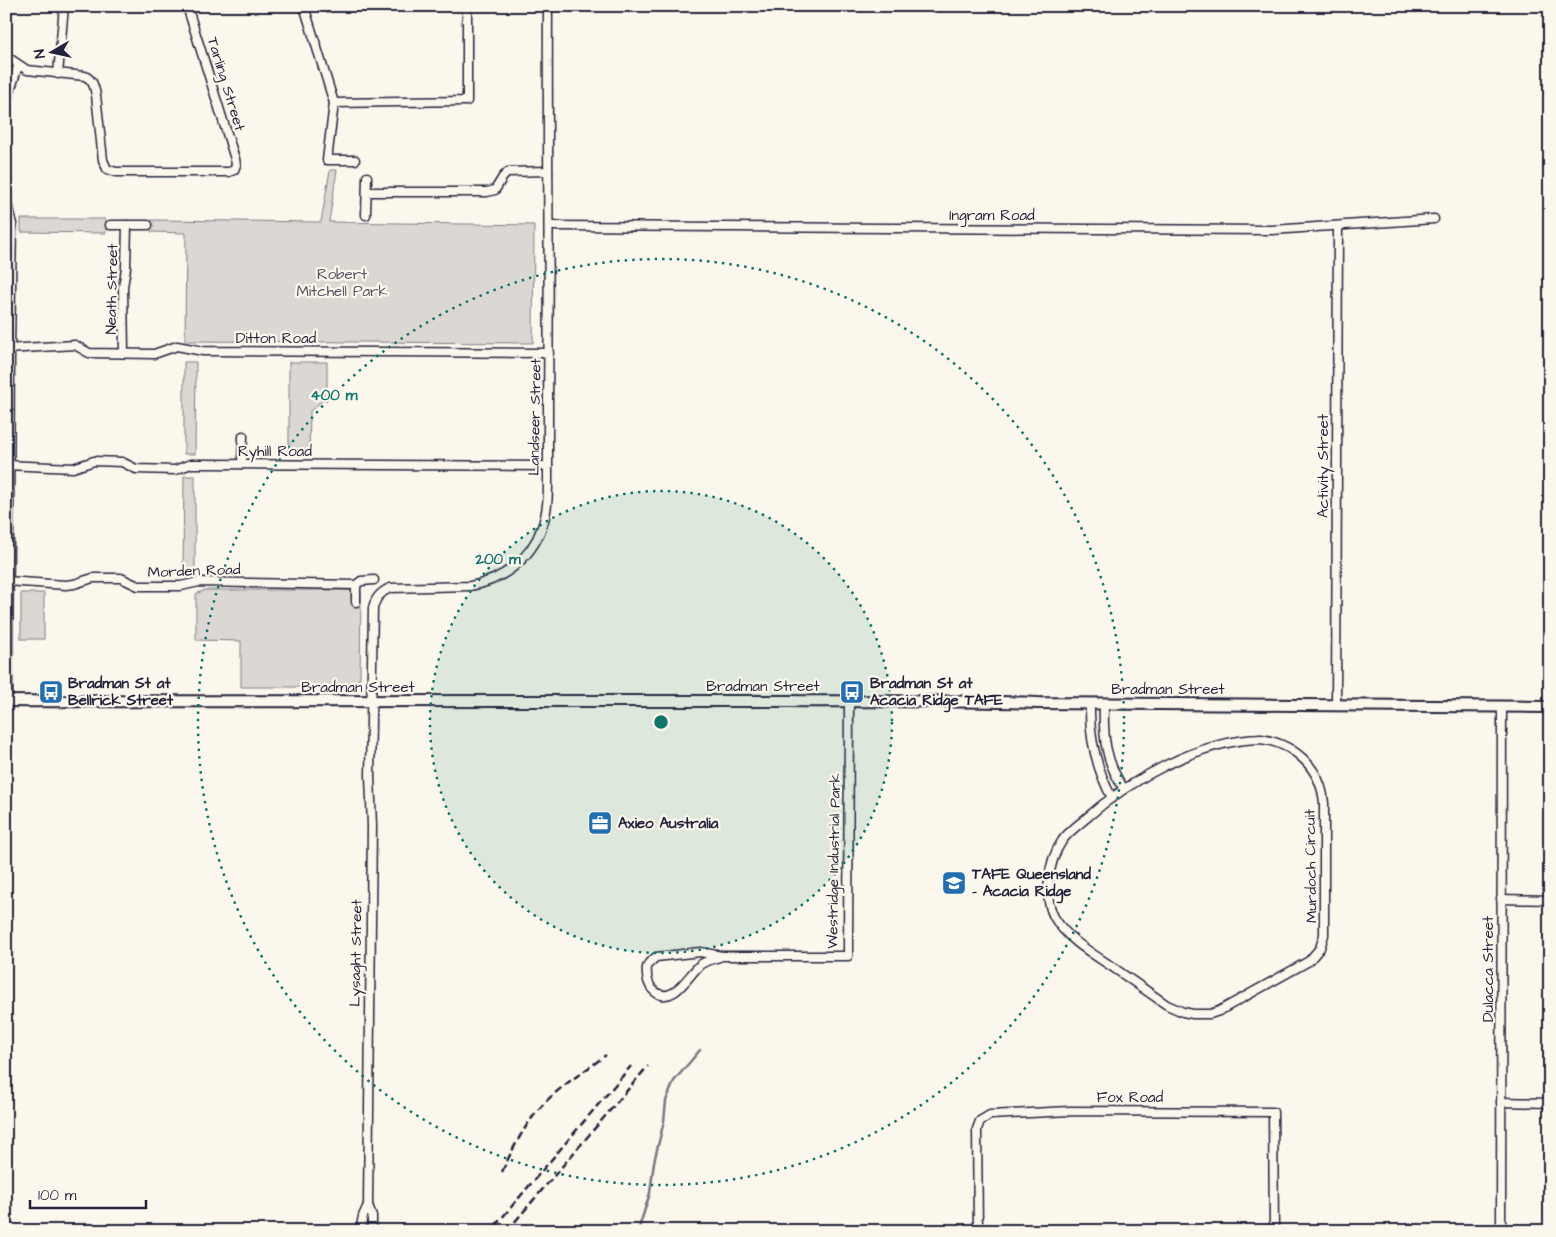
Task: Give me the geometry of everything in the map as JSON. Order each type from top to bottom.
[{"type":"main road","name":"Bradman Street","points":[[7,701],[972,701],[1090,704],[1550,707]]},
{"type":"street","points":[[6,56],[18,66],[27,70],[58,74],[64,6]]},
{"type":"street","name":"Tarling Street","points":[[58,74],[85,76],[94,84],[102,160],[107,170],[116,172],[229,172],[234,170],[236,165],[235,159],[187,6]]},
{"type":"street","points":[[304,6],[334,103],[327,160],[355,160]]},
{"type":"street","points":[[334,103],[467,101],[467,6]]},
{"type":"street","name":"Landseer Street","points":[[371,702],[372,611],[377,598],[383,592],[393,587],[462,587],[490,581],[519,563],[531,548],[543,527],[548,500],[548,6]]},
{"type":"street","points":[[6,104],[18,66]]},
{"type":"street","points":[[367,192],[487,192],[495,190],[508,172],[548,171]]},
{"type":"street","points":[[366,214],[367,177]]},
{"type":"street","points":[[6,198],[12,224],[8,349],[7,701]]},
{"type":"street","name":"Ingram Road","points":[[549,226],[1272,230],[1434,219]]},
{"type":"street","name":"Neath Street","points":[[110,225],[148,225]]},
{"type":"street","name":"Neath Street","points":[[124,353],[123,287],[126,268],[127,225]]},
{"type":"street","name":"Activity Street","points":[[1336,705],[1338,226]]},
{"type":"street","name":"Ditton Road","points":[[8,349],[35,348],[46,345],[75,345],[89,353],[154,354],[177,346],[202,351],[549,353]]},
{"type":"street","points":[[242,436],[242,464]]},
{"type":"street","name":"Ryhill Road","points":[[8,465],[73,468],[94,461],[122,462],[136,470],[175,470],[191,464],[548,466]]},
{"type":"street","name":"Morden Road","points":[[7,581],[32,582],[42,585],[66,585],[93,578],[121,578],[138,586],[181,586],[199,582],[356,585],[361,582],[374,580]]},
{"type":"street","points":[[356,585],[356,602]]},
{"type":"street","name":"Lysaght Street","points":[[371,702],[368,1205],[372,1216],[372,1231]]},
{"type":"street","name":"Westridge Industrial Park","points":[[722,956],[702,964],[680,989],[670,994],[660,994],[649,984],[647,967],[656,957],[700,952],[722,956],[848,956],[849,702]]},
{"type":"street","points":[[1090,704],[1090,724],[1094,751],[1102,777],[1112,798]]},
{"type":"street","points":[[1104,704],[1104,732],[1108,758],[1113,772],[1124,789]]},
{"type":"street","name":"Dulacca Street","points":[[1501,1231],[1502,706]]},
{"type":"street","name":"Murdoch Circuit","points":[[1261,740],[1288,747],[1304,760],[1316,774],[1320,782],[1324,803],[1325,928],[1322,942],[1316,953],[1302,966],[1219,1012],[1193,1014],[1167,1005],[1080,944],[1064,930],[1050,908],[1047,891],[1051,864],[1063,840],[1112,798],[1124,789],[1174,762],[1209,749],[1240,741],[1261,740]]},
{"type":"street","points":[[1502,900],[1550,900]]},
{"type":"street","points":[[1501,1102],[1550,1103]]},
{"type":"street","name":"Fox Road","points":[[978,1231],[977,1129],[980,1121],[990,1115],[1079,1111],[1273,1112],[1274,1231]]},
{"type":"street","name":"Lysaght Street","points":[[360,1231],[363,1216],[368,1205]]},
{"type":"green space","name":"Robert Mitchell Park","points":[[330,170],[337,170],[329,222],[534,225],[533,343],[185,341],[186,233],[151,232],[151,220],[321,222]]},
{"type":"green space","points":[[21,219],[105,219],[106,233],[21,232]]},
{"type":"green space","points":[[184,362],[196,362],[195,454],[184,454]]},
{"type":"green space","points":[[289,362],[327,362],[327,397],[310,411],[309,455],[289,455]]},
{"type":"green space","points":[[184,476],[195,476],[195,570],[183,570]]},
{"type":"green space","points":[[205,590],[352,590],[361,592],[360,678],[347,687],[241,687],[241,641],[196,640],[196,594]]},
{"type":"green space","points":[[21,593],[44,593],[44,639],[21,639]]},
{"type":"waterway","points":[[638,1231],[650,1193],[666,1101],[674,1081],[700,1050]]},
{"type":"railway","points":[[502,1172],[518,1139],[546,1101],[606,1055]]},
{"type":"railway","points":[[495,1226],[631,1066]]},
{"type":"railway","points":[[507,1231],[648,1066]]},
{"type":"place","name":"Bradman St at Bellrick Street","points":[[51,692]]},
{"type":"place","name":"Bradman St at Acacia Ridge TAFE","points":[[852,692]]},
{"type":"place","name":"Axieo Australia","points":[[600,823]]},
{"type":"place","name":"TAFE Queensland - Acacia Ridge","points":[[954,883]]}]
